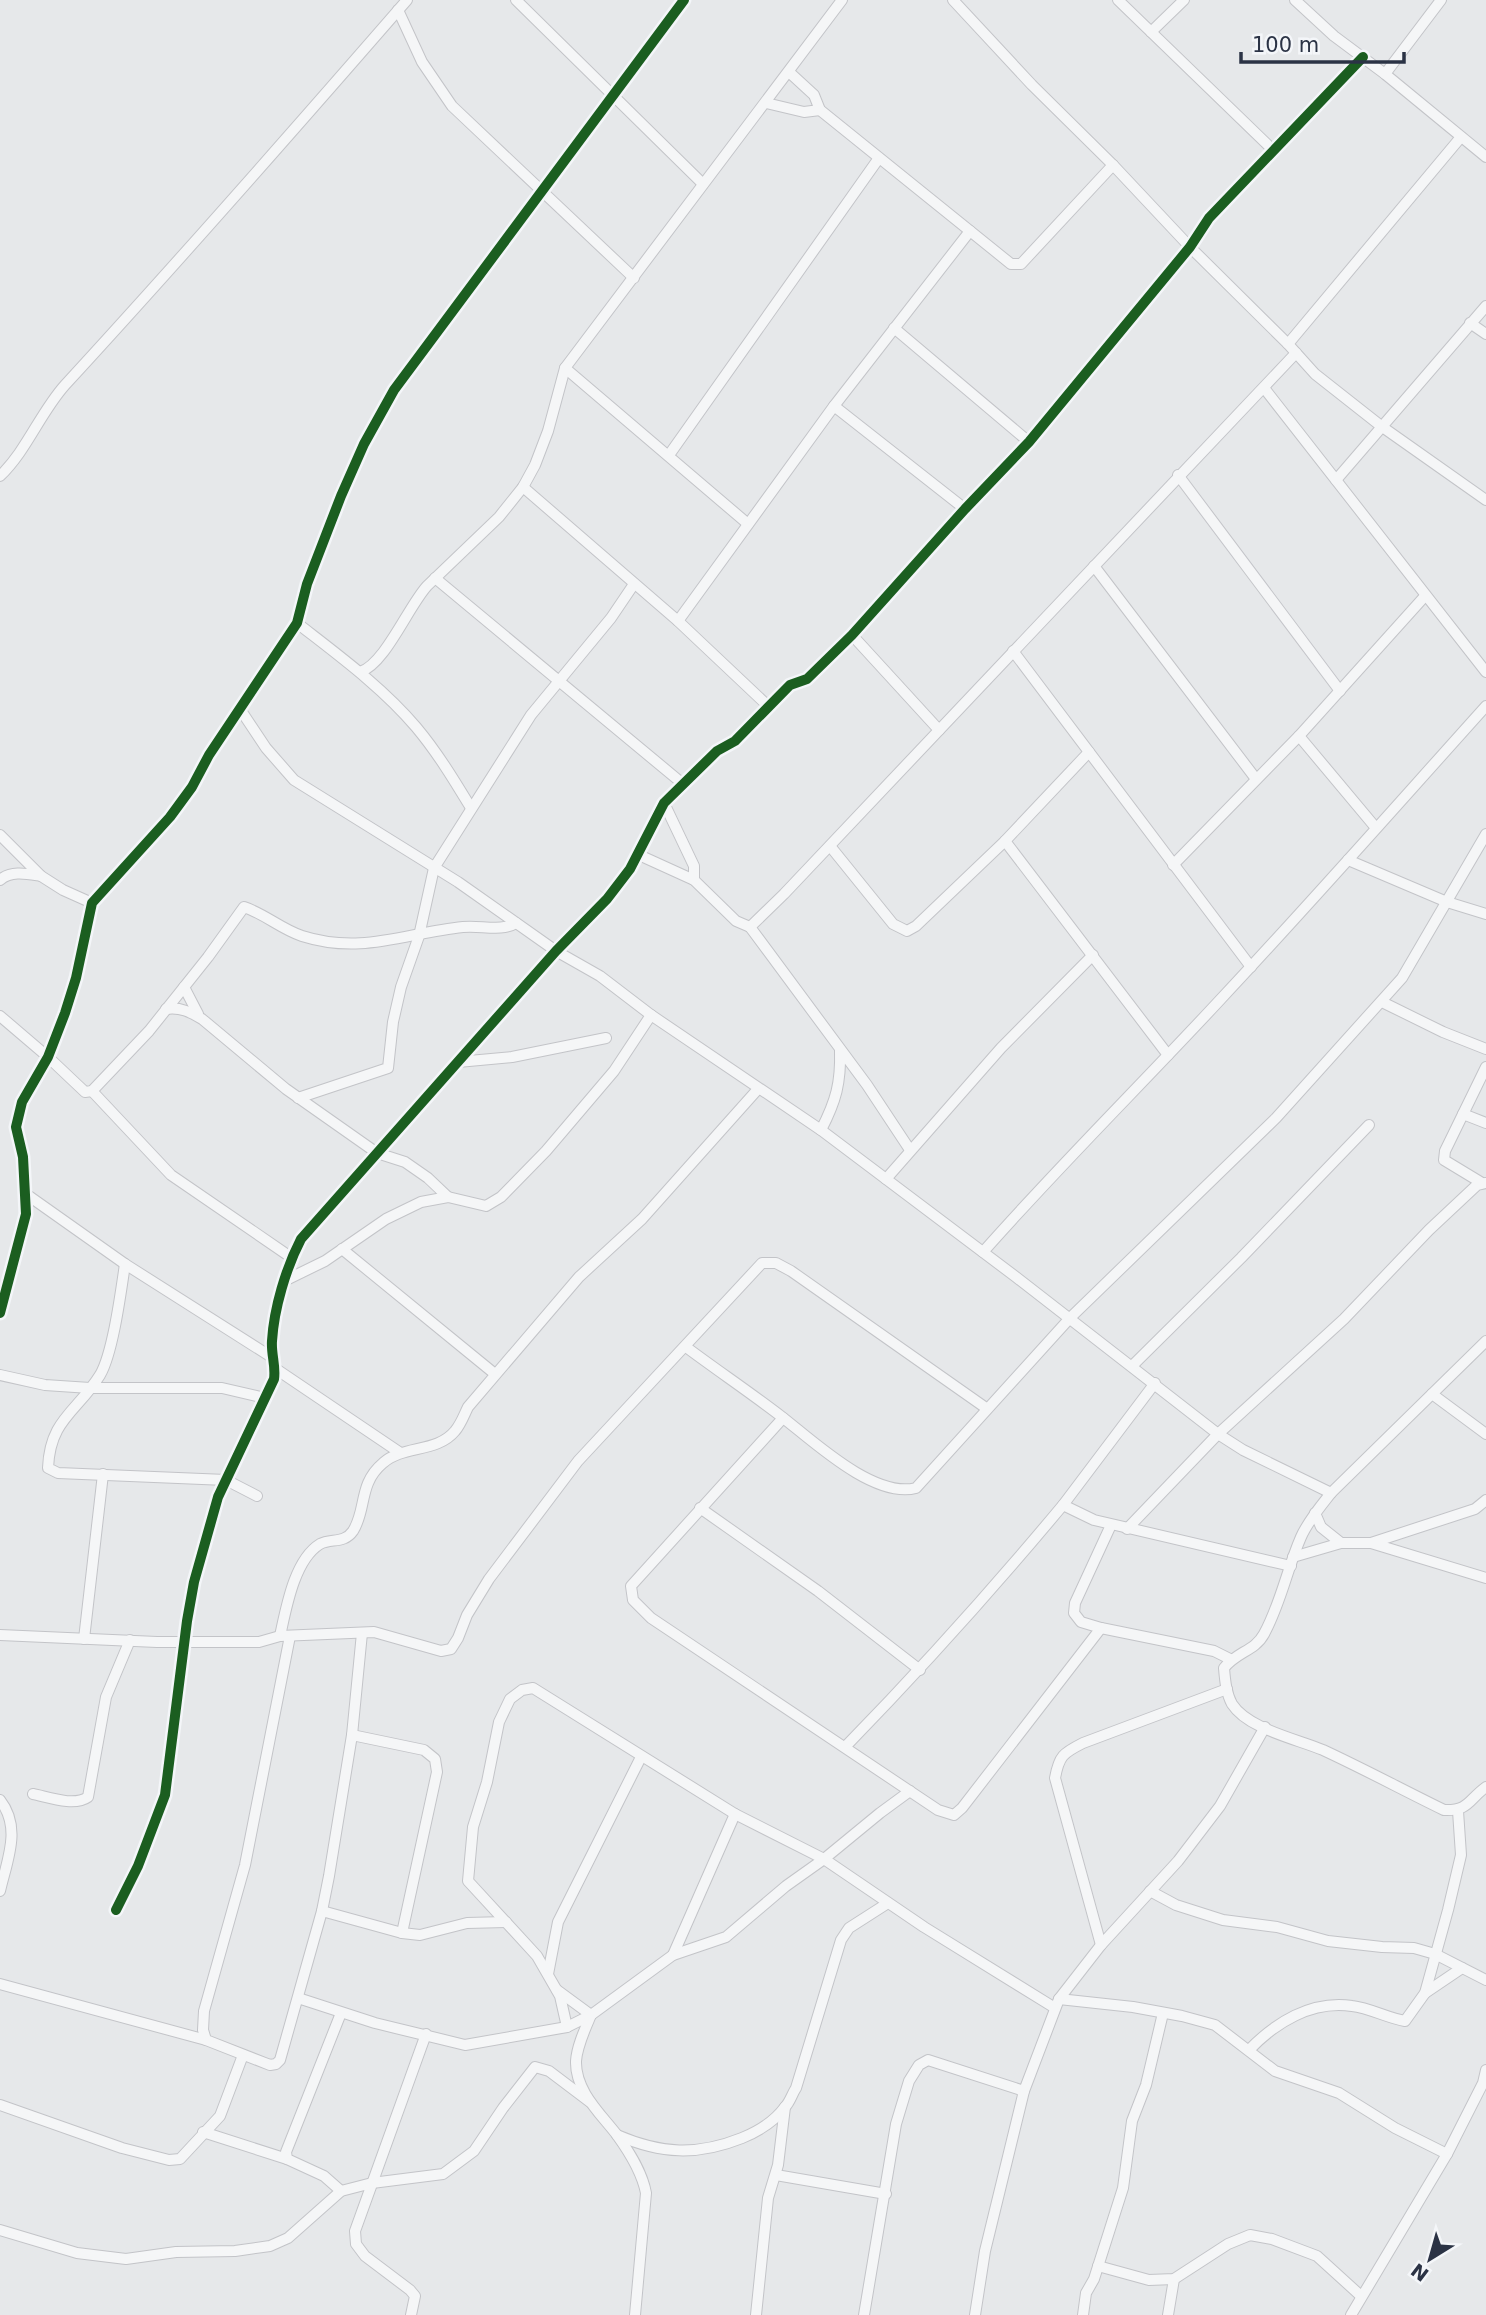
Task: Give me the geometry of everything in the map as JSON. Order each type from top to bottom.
[{"type":"street","points":[[0,475],[16,459],[52,400],[407,0]]},
{"type":"street","points":[[516,0],[703,184]]},
{"type":"street","points":[[0,1313],[26,1214],[23,1157],[16,1127],[22,1102],[48,1057],[76,978],[92,903],[170,817],[297,623],[307,584],[341,496],[364,444],[394,390],[540,190],[684,0]]},
{"type":"street","points":[[360,672],[369,669],[399,629],[416,598],[499,517],[523,487],[548,431],[565,368],[842,0]]},
{"type":"street","points":[[953,0],[1032,85],[1315,374],[1381,426],[1486,500]]},
{"type":"street","points":[[1118,0],[1273,150]]},
{"type":"street","points":[[1151,32],[1184,0]]},
{"type":"street","points":[[1295,0],[1334,36],[1486,157]]},
{"type":"street","points":[[1385,74],[1441,0]]},
{"type":"street","points":[[398,10],[422,62],[452,106],[634,278]]},
{"type":"street","points":[[116,1910],[138,1866],[165,1795],[194,1582],[218,1497],[274,1379],[272,1341],[284,1281],[301,1239],[556,951],[607,899],[639,855],[664,803],[717,751],[735,741],[767,705],[790,685],[807,678],[852,635],[1029,442],[1190,247],[1209,218],[1363,57]]},
{"type":"street","points":[[789,72],[814,95],[820,110],[1011,264],[1020,264],[1113,165]]},
{"type":"street","points":[[766,103],[804,112],[820,110]]},
{"type":"street","points":[[750,927],[830,846],[1178,475],[1264,388],[1292,348],[1461,136]]},
{"type":"street","points":[[669,455],[878,158]]},
{"type":"street","points":[[678,621],[834,406],[970,231]]},
{"type":"street","points":[[1336,480],[1486,306]]},
{"type":"street","points":[[1470,323],[1486,334]]},
{"type":"street","points":[[894,328],[1029,442]]},
{"type":"street","points":[[565,368],[748,524]]},
{"type":"street","points":[[1264,388],[1486,672]]},
{"type":"street","points":[[834,406],[965,509]]},
{"type":"street","points":[[1178,475],[1340,691]]},
{"type":"street","points":[[523,487],[678,621],[767,705]]},
{"type":"street","points":[[1094,566],[1256,779]]},
{"type":"street","points":[[435,578],[683,784]]},
{"type":"street","points":[[298,1098],[388,1068],[393,1022],[401,987],[419,936],[434,868],[531,715],[611,618],[635,584]]},
{"type":"street","points":[[1173,865],[1299,736],[1425,596]]},
{"type":"street","points":[[297,623],[360,672],[415,726],[440,758],[471,808]]},
{"type":"street","points":[[852,635],[939,730]]},
{"type":"street","points":[[1013,651],[1251,967]]},
{"type":"street","points":[[983,1252],[1045,1181],[1251,967],[1486,706]]},
{"type":"street","points":[[240,709],[266,748],[294,780],[458,882],[556,951],[600,976],[651,1015],[821,1130],[1155,1383],[1218,1434],[1243,1450],[1331,1493]]},
{"type":"street","points":[[1299,736],[1376,828]]},
{"type":"street","points":[[830,846],[893,924],[907,932],[1004,841],[1089,752]]},
{"type":"street","points":[[664,803],[694,866],[694,880]]},
{"type":"street","points":[[686,1347],[849,1468],[886,1487],[904,1491],[916,1488],[1070,1318],[1276,1118],[1382,1002],[1402,978],[1486,834]]},
{"type":"street","points":[[0,835],[41,876],[92,903]]},
{"type":"street","points":[[1004,841],[1168,1055]]},
{"type":"street","points":[[639,855],[694,880],[736,921],[750,927],[867,1085],[910,1150]]},
{"type":"street","points":[[1348,860],[1447,902],[1486,914]]},
{"type":"street","points":[[0,880],[5,876],[22,873],[41,876]]},
{"type":"street","points":[[0,1016],[85,1092],[92,1091],[166,1009],[244,907],[301,935],[352,945],[464,927],[500,927],[516,923]]},
{"type":"street","points":[[886,1179],[1001,1048],[1093,955]]},
{"type":"street","points":[[184,987],[191,1004],[202,1019]]},
{"type":"street","points":[[1382,1002],[1443,1032],[1486,1049]]},
{"type":"street","points":[[166,1009],[189,1011],[202,1019],[298,1098],[376,1153],[405,1162],[428,1178],[447,1197]]},
{"type":"street","points":[[284,1281],[325,1261],[386,1219],[421,1202],[447,1197],[486,1206],[502,1197],[546,1151],[614,1071],[651,1015]]},
{"type":"street","points":[[458,1062],[512,1057],[606,1038]]},
{"type":"street","points":[[821,1130],[836,1101],[841,1071],[840,1050]]},
{"type":"street","points":[[1127,1529],[1218,1434],[1344,1319],[1429,1230],[1484,1183],[1444,1160],[1445,1151],[1486,1068]]},
{"type":"street","points":[[206,2040],[203,2030],[204,2011],[245,1865],[285,1636],[290,1590],[310,1552],[323,1542],[341,1541],[352,1532],[365,1488],[381,1464],[399,1452],[421,1448],[455,1432],[468,1407],[579,1277],[642,1219],[758,1088]]},
{"type":"street","points":[[92,1091],[171,1175],[292,1258]]},
{"type":"street","points":[[1463,1114],[1486,1124]]},
{"type":"street","points":[[1132,1366],[1241,1258],[1368,1125]]},
{"type":"street","points":[[26,1194],[399,1452]]},
{"type":"street","points":[[342,1248],[495,1374]]},
{"type":"street","points":[[0,1635],[259,1642],[285,1636],[374,1632],[441,1651],[451,1649],[467,1615],[489,1579],[578,1461],[762,1263],[776,1264],[802,1279],[986,1408]]},
{"type":"street","points":[[125,1264],[116,1318],[101,1374],[55,1433],[48,1468],[58,1473],[226,1480],[257,1496]]},
{"type":"street","points":[[1227,1663],[1254,1648],[1264,1634],[1278,1605],[1302,1534],[1331,1493],[1486,1341]]},
{"type":"street","points":[[0,1375],[45,1385],[90,1388],[222,1388],[265,1398]]},
{"type":"street","points":[[845,1747],[920,1670],[989,1593],[1063,1505],[1155,1383]]},
{"type":"street","points":[[1432,1394],[1486,1434]]},
{"type":"street","points":[[783,1418],[631,1586],[633,1600],[651,1618],[938,1810],[954,1815],[1101,1628]]},
{"type":"street","points":[[84,1639],[103,1474]]},
{"type":"street","points":[[1371,1543],[1475,1509],[1486,1500]]},
{"type":"street","points":[[1063,1505],[1094,1521],[1292,1562],[1340,1543],[1371,1543],[1486,1578]]},
{"type":"street","points":[[700,1508],[818,1591],[920,1670]]},
{"type":"street","points":[[1315,1513],[1321,1527],[1340,1543]]},
{"type":"street","points":[[1111,1525],[1075,1603],[1074,1613],[1081,1622],[1214,1651],[1227,1663],[1227,1689],[1233,1704],[1244,1716],[1322,1750],[1444,1811],[1458,1811],[1468,1806],[1486,1787]]},
{"type":"street","points":[[0,1984],[206,2040],[270,2065],[276,2064],[280,2060],[322,1911],[352,1735],[362,1633]]},
{"type":"street","points":[[33,1794],[72,1801],[83,1801],[88,1797],[106,1697],[130,1640]]},
{"type":"street","points":[[567,2027],[556,1990],[537,1956],[468,1881],[473,1827],[487,1782],[499,1722],[510,1699],[522,1690],[533,1688],[736,1814],[824,1859],[888,1903],[1057,2004],[1163,2013],[1215,2025],[1275,2071],[1339,2093],[1395,2128],[1447,2154]]},
{"type":"street","points":[[1101,1945],[1055,1778],[1058,1761],[1067,1751],[1083,1742],[1227,1689]]},
{"type":"street","points":[[975,2315],[985,2251],[1024,2091],[1057,2004],[1101,1945],[1178,1861],[1220,1806],[1265,1727]]},
{"type":"street","points":[[352,1735],[424,1751],[435,1759],[437,1772],[402,1933]]},
{"type":"street","points":[[548,1974],[558,1922],[641,1757]]},
{"type":"street","points":[[298,1998],[375,2023],[465,2045],[567,2027],[591,2015],[673,1955],[726,1937],[786,1886],[910,1791]]},
{"type":"street","points":[[0,1800],[6,1808],[13,1835],[0,1891]]},
{"type":"street","points":[[1425,1993],[1461,1855],[1458,1811]]},
{"type":"street","points":[[673,1955],[736,1814]]},
{"type":"street","points":[[1150,1892],[1176,1905],[1223,1920],[1277,1927],[1328,1941],[1413,1948],[1435,1954],[1486,1980]]},
{"type":"street","points":[[756,2315],[768,2198],[776,2175],[785,2107],[804,2064],[841,1940],[849,1928],[888,1903]]},
{"type":"street","points":[[322,1911],[402,1933],[419,1935],[467,1923],[506,1922]]},
{"type":"street","points":[[1248,2050],[1289,2017],[1316,2008],[1353,2006],[1405,2021],[1425,1993],[1462,1968]]},
{"type":"street","points":[[556,1990],[591,2015]]},
{"type":"street","points":[[287,2159],[286,2152],[341,2012]]},
{"type":"street","points":[[1083,2315],[1086,2293],[1094,2279],[1123,2188],[1132,2122],[1154,2056],[1163,2013]]},
{"type":"street","points":[[590,2102],[578,2075],[576,2063],[591,2015]]},
{"type":"street","points":[[411,2315],[415,2296],[365,2256],[356,2244],[355,2231],[426,2034]]},
{"type":"street","points":[[0,2105],[122,2148],[169,2160],[180,2159],[220,2116],[243,2055]]},
{"type":"street","points":[[864,2315],[896,2124],[909,2081],[919,2064],[928,2060],[1024,2091]]},
{"type":"street","points":[[0,2230],[77,2253],[126,2259],[176,2252],[270,2246],[288,2238],[341,2191],[372,2183],[443,2174],[474,2151],[535,2067],[549,2071],[590,2102],[617,2134],[644,2181],[646,2193],[635,2315]]},
{"type":"street","points":[[1352,2315],[1447,2154],[1483,2083],[1486,2070]]},
{"type":"street","points":[[617,2134],[640,2145],[690,2151],[721,2146],[761,2131],[785,2107]]},
{"type":"street","points":[[203,2132],[287,2159],[324,2176],[341,2191]]},
{"type":"street","points":[[776,2175],[886,2194]]},
{"type":"street","points":[[1098,2266],[1149,2280],[1174,2279],[1228,2244],[1250,2235],[1272,2239],[1317,2256],[1361,2296]]},
{"type":"street","points":[[1168,2315],[1174,2279]]},
{"type":"cycle path","points":[[0,1313],[26,1214],[23,1157],[16,1127],[22,1102],[48,1057],[65,1013],[76,978],[92,903],[170,817],[192,787],[209,755],[297,623],[307,584],[341,496],[364,444],[394,390],[684,0]]},
{"type":"cycle path","points":[[116,1910],[138,1866],[165,1795],[194,1582],[218,1497],[274,1379],[272,1346],[275,1315],[286,1275],[301,1239],[556,951],[607,899],[630,869],[664,803],[717,751],[735,741],[790,685],[807,679],[852,635],[1029,442],[1190,247],[1209,218],[1363,57]]}]
